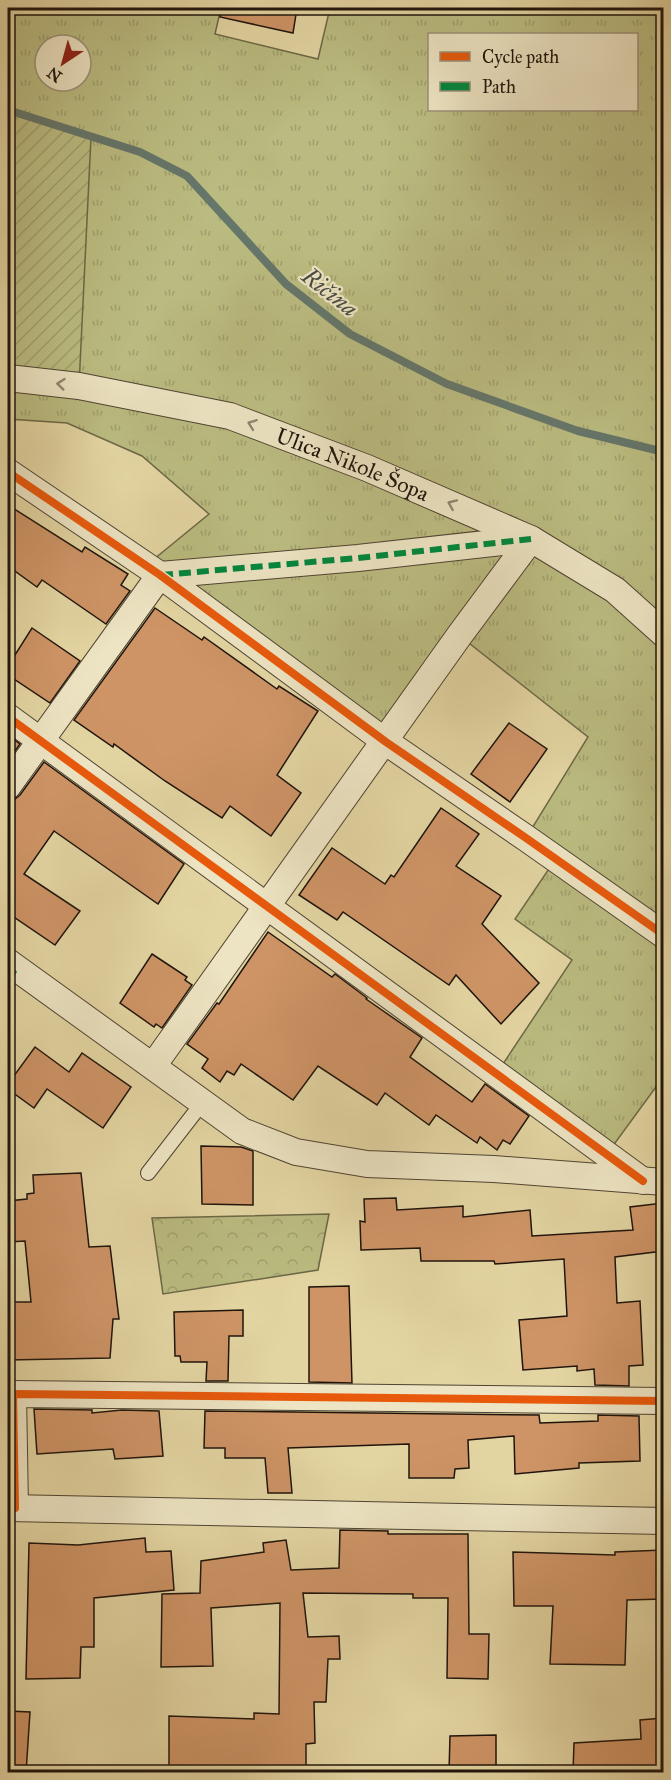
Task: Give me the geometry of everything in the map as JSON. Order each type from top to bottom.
[{"type":"street","name":"Ulica Nikole Šopa","points":[[8,378],[79,386],[230,416],[367,468],[531,539],[615,590],[663,634]]},
{"type":"street","points":[[8,472],[160,575],[386,742],[663,935]]},
{"type":"street","points":[[8,786],[160,575],[358,558],[531,539]]},
{"type":"street","points":[[153,1066],[386,742],[459,636],[531,539]]},
{"type":"street","points":[[8,717],[653,1182]]},
{"type":"street","points":[[10,970],[153,1066],[242,1131],[296,1152],[367,1164],[494,1169],[653,1182]]},
{"type":"street","points":[[663,1401],[13,1394],[11,1508],[663,1521]]},
{"type":"lane","points":[[148,1173],[203,1102]]},
{"type":"green space","points":[[8,8],[221,8],[215,34],[318,59],[330,8],[663,8],[664,1076],[607,1154],[497,1073],[572,960],[515,919],[555,860],[526,838],[588,737],[460,636],[386,742],[153,560],[209,514],[142,456],[67,423],[8,419],[8,378],[90,136],[8,110]]},
{"type":"green space","points":[[8,110],[91,137],[79,386],[8,378]]},
{"type":"green space","points":[[329,1214],[318,1270],[163,1294],[152,1218]]},
{"type":"building","points":[[221,8],[297,8],[293,33],[220,17]]},
{"type":"building","points":[[8,505],[82,552],[85,547],[128,574],[121,585],[130,591],[106,624],[42,580],[37,587],[8,566]]},
{"type":"building","points":[[155,608],[202,640],[204,637],[277,689],[279,686],[318,711],[277,775],[301,793],[271,836],[230,806],[222,818],[114,744],[113,747],[74,720]]},
{"type":"building","points":[[32,628],[80,661],[50,703],[8,675],[8,666]]},
{"type":"building","points":[[509,723],[547,749],[510,802],[471,774]]},
{"type":"building","points":[[8,735],[20,744],[8,761]]},
{"type":"building","points":[[44,762],[184,864],[158,904],[54,831],[24,874],[80,911],[55,945],[8,913],[8,801],[20,795]]},
{"type":"building","points":[[441,808],[479,834],[456,866],[501,896],[482,924],[539,983],[501,1024],[456,975],[449,985],[343,912],[337,920],[299,895],[332,848],[385,884],[391,875],[394,877]]},
{"type":"building","points":[[268,932],[332,977],[335,974],[422,1038],[410,1057],[472,1102],[485,1084],[529,1116],[510,1144],[503,1140],[497,1150],[480,1137],[477,1143],[436,1115],[429,1125],[385,1093],[377,1105],[318,1066],[293,1100],[241,1064],[234,1075],[227,1071],[220,1082],[202,1068],[208,1059],[187,1044],[217,1003],[219,1004]]},
{"type":"building","points":[[152,954],[187,977],[185,980],[192,985],[162,1028],[156,1024],[154,1027],[120,1003]]},
{"type":"building","points":[[35,1047],[69,1072],[82,1053],[131,1087],[103,1128],[47,1089],[34,1108],[8,1089],[8,1084]]},
{"type":"building","points":[[201,1146],[241,1147],[253,1151],[253,1205],[202,1204]]},
{"type":"building","points":[[81,1173],[89,1247],[110,1246],[119,1319],[113,1319],[110,1358],[8,1360],[8,1302],[31,1302],[25,1241],[8,1242],[8,1201],[27,1199],[27,1194],[34,1193],[33,1175]]},
{"type":"building","points":[[396,1198],[397,1210],[463,1206],[463,1217],[530,1210],[532,1236],[633,1230],[630,1207],[663,1203],[663,1251],[615,1257],[617,1303],[640,1301],[643,1365],[629,1366],[629,1386],[595,1385],[594,1369],[577,1371],[577,1366],[523,1370],[519,1320],[567,1316],[564,1259],[495,1264],[494,1261],[421,1261],[420,1248],[361,1250],[360,1221],[365,1222],[364,1199]]},
{"type":"building","points":[[349,1286],[352,1383],[309,1382],[309,1287]]},
{"type":"building","points":[[243,1310],[243,1336],[229,1336],[228,1381],[206,1381],[207,1362],[181,1362],[180,1356],[175,1356],[174,1312]]},
{"type":"building","points":[[34,1409],[92,1410],[92,1413],[122,1410],[159,1411],[163,1456],[115,1459],[113,1449],[37,1454]]},
{"type":"building","points":[[205,1411],[539,1415],[540,1423],[598,1421],[598,1415],[639,1416],[640,1461],[579,1463],[579,1468],[515,1474],[514,1436],[468,1440],[469,1468],[455,1469],[454,1478],[409,1478],[409,1444],[288,1448],[292,1493],[268,1493],[265,1458],[225,1458],[225,1448],[204,1448]]},
{"type":"building","points":[[340,1530],[388,1531],[388,1534],[468,1534],[469,1634],[489,1634],[488,1679],[447,1678],[448,1598],[413,1598],[413,1594],[303,1593],[308,1637],[339,1636],[340,1659],[328,1659],[326,1702],[314,1702],[315,1743],[306,1744],[306,1770],[215,1768],[215,1773],[169,1773],[169,1716],[254,1719],[254,1713],[279,1714],[280,1603],[211,1608],[213,1666],[161,1667],[162,1594],[200,1593],[201,1561],[264,1552],[263,1543],[286,1540],[291,1570],[339,1568]]},
{"type":"building","points":[[145,1538],[146,1552],[171,1551],[174,1590],[94,1598],[94,1647],[81,1647],[80,1678],[26,1679],[29,1543],[78,1545]]},
{"type":"building","points":[[663,1550],[663,1599],[627,1600],[625,1665],[550,1664],[553,1606],[514,1606],[513,1552],[615,1555],[615,1552]]},
{"type":"building","points":[[8,1711],[30,1712],[26,1773],[8,1773]]},
{"type":"building","points":[[663,1718],[663,1770],[646,1773],[573,1773],[574,1743],[641,1739],[640,1720]]},
{"type":"building","points":[[496,1735],[496,1771],[449,1772],[450,1736]]},
{"type":"waterway","name":"Ričina","points":[[8,110],[140,152],[187,176],[286,284],[350,334],[447,384],[578,431],[664,452]]},
{"type":"marked path","points":[[161,575],[358,558],[531,539]]},
{"type":"marked path","points":[[8,980],[16,968]]},
{"type":"cycle path","points":[[8,472],[160,575],[386,742],[664,935]]},
{"type":"cycle path","points":[[8,717],[643,1181]]},
{"type":"cycle path","points":[[15,1508],[13,1394],[664,1401]]}]
